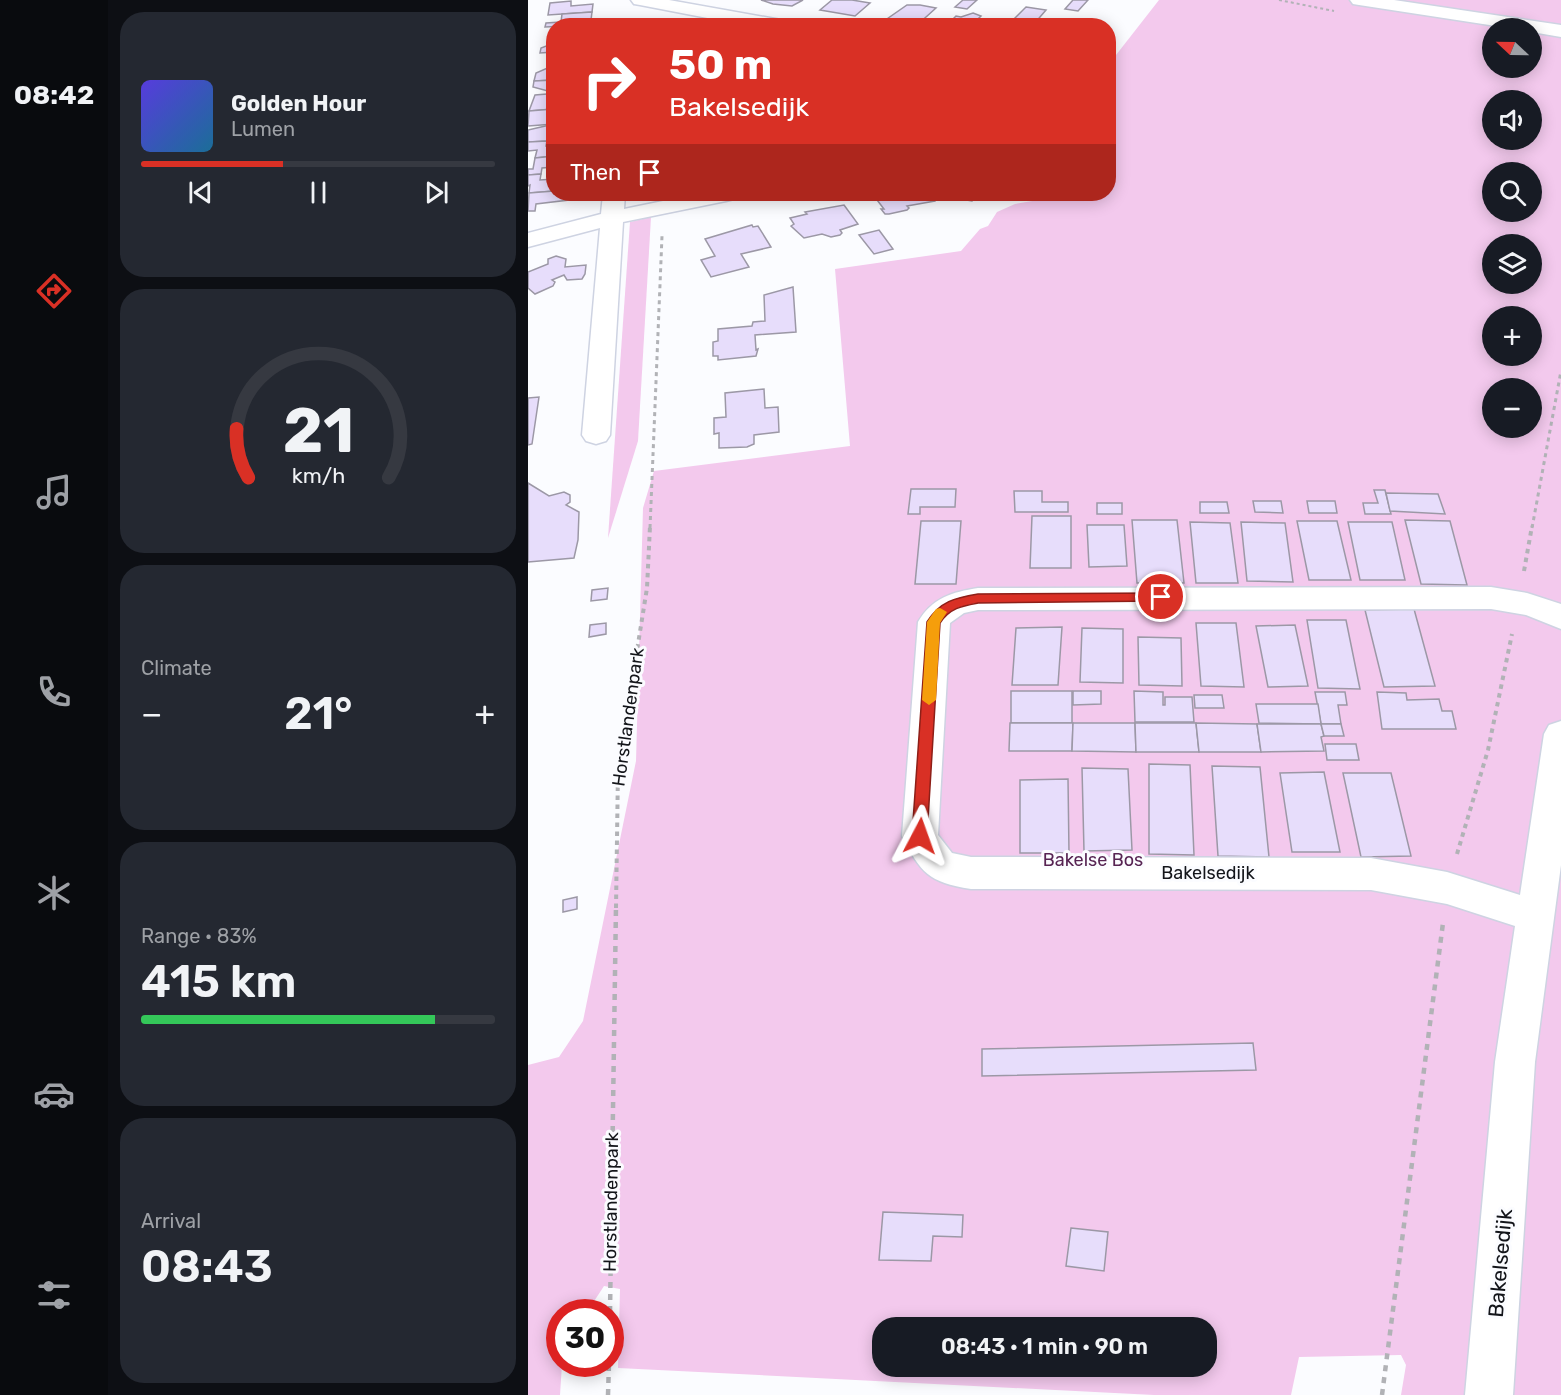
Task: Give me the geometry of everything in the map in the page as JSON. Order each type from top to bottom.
[{"type":"street","points":[[640,0],[738,18]]},
{"type":"street","points":[[1359,0],[1561,31]]},
{"type":"street","points":[[1434,0],[1561,19]]},
{"type":"street","points":[[596,435],[613,201]]},
{"type":"street","points":[[528,240],[611,218],[695,201]]},
{"type":"street","name":"Bakelsedijk","points":[[1534,916],[1447,888],[1371,874],[971,873],[951,870],[931,859],[920,836],[934,622],[942,610],[956,602],[978,598],[1491,598],[1518,601],[1545,609],[1561,618]]},
{"type":"street","name":"Bakelsedijk","points":[[1489,1395],[1515,1062],[1561,734]]},
{"type":"path","name":"Horstlandenpark","points":[[610,1299],[618,769],[647,588],[664,208]]},
{"type":"path","points":[[608,1395],[609,1377]]},
{"type":"green space","name":"Bakelse Bos","points":[[1159,0],[1561,0],[1561,1395],[1401,1395],[1406,1365],[1401,1355],[1299,1357],[1291,1395],[1154,1395],[624,1368],[624,1299],[620,1299],[620,1289],[604,1286],[596,1299],[546,1299],[546,1377],[561,1377],[560,1395],[528,1395],[528,1065],[559,1057],[583,1021],[636,761],[643,508],[654,471],[850,446],[835,269],[961,251],[980,229],[988,226],[997,212],[1015,204],[1032,201],[1116,201],[1116,55]]},
{"type":"green space","points":[[651,217],[638,441],[608,538],[630,222]]},
{"type":"building","points":[[761,0],[803,0],[792,6]]},
{"type":"building","points":[[832,0],[870,3],[855,16],[820,10]]},
{"type":"building","points":[[963,0],[977,0],[967,9],[955,7]]},
{"type":"building","points":[[1073,0],[1088,0],[1078,11],[1065,9]]},
{"type":"building","points":[[571,1],[571,6],[593,4],[592,12],[548,15],[550,3]]},
{"type":"building","points":[[907,5],[936,8],[925,18],[888,18]]},
{"type":"building","points":[[1026,7],[1046,10],[1039,18],[1015,18]]},
{"type":"building","points":[[592,12],[591,18],[562,18],[562,14]]},
{"type":"building","points":[[973,13],[981,16],[979,18],[954,18]]},
{"type":"building","points":[[546,46],[546,53],[540,53],[541,48]]},
{"type":"building","points":[[546,69],[546,80],[534,81],[536,73]]},
{"type":"building","points":[[546,80],[546,90],[533,87],[534,81]]},
{"type":"building","points":[[546,94],[546,110],[529,111],[535,95]]},
{"type":"building","points":[[546,110],[546,125],[528,126],[529,111]]},
{"type":"building","points":[[546,126],[546,141],[528,142],[528,130]]},
{"type":"building","points":[[546,141],[546,157],[535,158],[537,150],[528,151],[528,142]]},
{"type":"building","points":[[546,157],[546,168],[542,168],[541,174],[528,175],[528,169],[533,169],[535,158]]},
{"type":"building","points":[[541,174],[540,180],[546,180],[546,192],[529,193],[528,175]]},
{"type":"building","points":[[546,192],[546,201],[561,201],[536,204],[535,211],[528,211],[529,193]]},
{"type":"building","points":[[878,201],[935,201],[907,206],[909,208],[907,210],[889,214],[885,214],[881,209],[884,209]]},
{"type":"building","points":[[844,205],[858,224],[840,230],[842,233],[840,235],[831,237],[822,234],[804,238],[791,226],[794,224],[790,218],[807,214],[805,212]]},
{"type":"building","points":[[752,225],[753,227],[758,226],[771,247],[741,254],[749,267],[711,277],[701,260],[715,256],[705,239]]},
{"type":"building","points":[[879,230],[893,249],[874,254],[859,235]]},
{"type":"building","points":[[556,256],[566,259],[565,267],[586,265],[585,274],[582,279],[567,280],[564,275],[552,280],[555,282],[553,286],[535,294],[528,288],[528,272],[548,264],[548,259]]},
{"type":"building","points":[[793,287],[796,332],[755,335],[756,350],[758,349],[756,356],[718,360],[718,356],[713,356],[713,342],[718,341],[718,329],[752,326],[753,322],[765,321],[764,295]]},
{"type":"building","points":[[764,389],[765,408],[778,407],[779,432],[754,435],[754,444],[747,447],[719,448],[719,433],[714,434],[714,418],[726,417],[725,393]]},
{"type":"building","points":[[539,397],[532,444],[528,445],[528,398]]},
{"type":"building","points":[[528,483],[549,496],[564,492],[570,495],[570,502],[566,505],[579,512],[578,540],[574,558],[528,562]]},
{"type":"building","points":[[911,489],[956,489],[955,507],[920,507],[920,514],[908,514]]},
{"type":"building","points":[[1374,490],[1385,490],[1391,514],[1365,514],[1363,503],[1378,503]]},
{"type":"building","points":[[1014,491],[1042,491],[1042,502],[1068,502],[1068,512],[1015,512]]},
{"type":"building","points":[[1386,493],[1438,494],[1445,514],[1390,511]]},
{"type":"building","points":[[1253,501],[1281,501],[1283,513],[1255,512]]},
{"type":"building","points":[[1307,501],[1335,501],[1337,513],[1309,513]]},
{"type":"building","points":[[1200,502],[1227,502],[1229,513],[1200,513]]},
{"type":"building","points":[[1097,503],[1122,503],[1122,514],[1097,514]]},
{"type":"building","points":[[1032,516],[1071,516],[1071,568],[1030,568]]},
{"type":"building","points":[[1132,520],[1177,520],[1184,583],[1137,583]]},
{"type":"building","points":[[1405,520],[1450,521],[1467,585],[1421,584]]},
{"type":"building","points":[[921,521],[961,521],[956,584],[915,584]]},
{"type":"building","points":[[1297,521],[1337,521],[1351,580],[1309,580]]},
{"type":"building","points":[[1190,522],[1230,523],[1238,583],[1196,583]]},
{"type":"building","points":[[1241,522],[1285,523],[1293,582],[1247,581]]},
{"type":"building","points":[[1348,522],[1392,522],[1405,580],[1360,580]]},
{"type":"building","points":[[1087,525],[1124,525],[1127,566],[1089,567]]},
{"type":"building","points":[[608,588],[607,599],[591,601],[592,590]]},
{"type":"building","points":[[1414,609],[1435,686],[1384,687],[1365,610]]},
{"type":"building","points":[[1307,620],[1346,620],[1360,689],[1318,688]]},
{"type":"building","points":[[606,623],[606,634],[589,637],[590,625]]},
{"type":"building","points":[[1196,623],[1236,623],[1244,687],[1201,686]]},
{"type":"building","points":[[1295,625],[1308,686],[1268,687],[1256,626]]},
{"type":"building","points":[[1062,627],[1058,685],[1012,685],[1016,628]]},
{"type":"building","points":[[1082,628],[1123,629],[1123,683],[1080,682]]},
{"type":"building","points":[[1138,637],[1181,638],[1182,686],[1139,685]]},
{"type":"building","points":[[1011,691],[1072,691],[1072,723],[1011,723]]},
{"type":"building","points":[[1073,691],[1101,691],[1101,704],[1073,705]]},
{"type":"building","points":[[1134,691],[1163,692],[1163,705],[1165,705],[1165,697],[1192,697],[1194,722],[1135,722]]},
{"type":"building","points":[[1315,692],[1345,692],[1347,705],[1338,705],[1341,724],[1321,724]]},
{"type":"building","points":[[1377,692],[1406,693],[1407,700],[1439,699],[1442,711],[1452,711],[1456,729],[1382,729]]},
{"type":"building","points":[[1194,695],[1222,695],[1224,708],[1195,708]]},
{"type":"building","points":[[1256,704],[1318,704],[1321,724],[1259,723]]},
{"type":"building","points":[[1010,723],[1073,723],[1072,751],[1009,751]]},
{"type":"building","points":[[1073,723],[1135,723],[1136,752],[1072,751]]},
{"type":"building","points":[[1135,723],[1196,723],[1199,752],[1136,752]]},
{"type":"building","points":[[1196,723],[1257,724],[1261,752],[1199,752]]},
{"type":"building","points":[[1257,724],[1321,724],[1324,751],[1261,752]]},
{"type":"building","points":[[1321,724],[1341,724],[1344,736],[1324,736]]},
{"type":"building","points":[[1325,744],[1356,744],[1359,760],[1327,760]]},
{"type":"building","points":[[1149,764],[1190,765],[1194,855],[1149,854]]},
{"type":"building","points":[[1212,766],[1260,767],[1269,857],[1218,856]]},
{"type":"building","points":[[1082,768],[1128,769],[1132,850],[1084,851]]},
{"type":"building","points":[[1324,772],[1340,852],[1292,852],[1280,773]]},
{"type":"building","points":[[1343,773],[1391,773],[1411,856],[1361,857]]},
{"type":"building","points":[[1068,779],[1069,853],[1020,853],[1020,780]]},
{"type":"building","points":[[577,897],[577,909],[563,912],[563,900]]},
{"type":"building","points":[[1253,1043],[1256,1070],[982,1076],[982,1049]]},
{"type":"building","points":[[883,1212],[963,1215],[962,1237],[933,1236],[931,1261],[879,1260]]},
{"type":"building","points":[[1071,1228],[1108,1232],[1104,1271],[1066,1266]]},
{"type":"slow traffic","points":[[929,700],[934,622],[940,612]]},
{"type":"route","points":[[920,836],[934,622],[942,610],[956,602],[978,598],[1161,597]]}]
